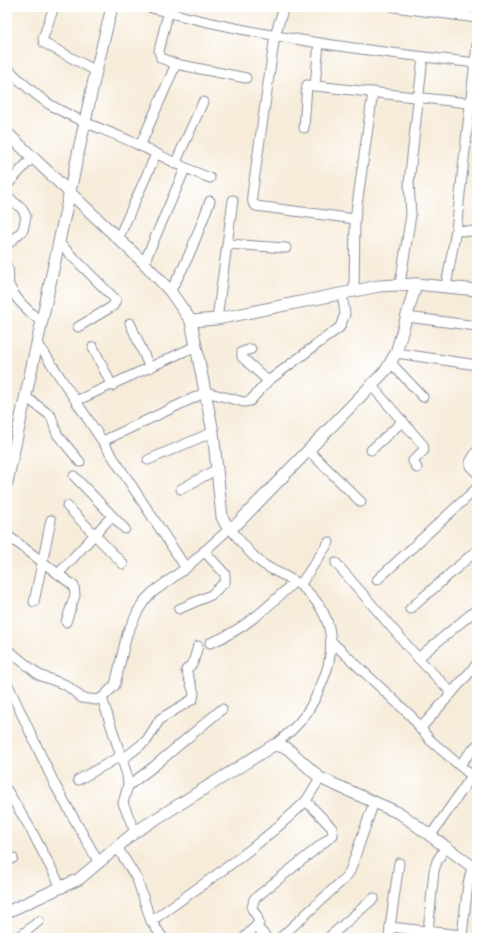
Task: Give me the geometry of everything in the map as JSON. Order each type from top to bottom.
[{"type":"street","points":[[54,7],[43,38],[44,43],[96,71]]},
{"type":"street","points":[[7,482],[10,454],[26,397],[96,71],[112,7]]},
{"type":"street","points":[[148,7],[168,13],[318,43],[476,63]]},
{"type":"street","points":[[284,7],[275,35],[252,195],[253,203],[256,206],[355,220]]},
{"type":"street","points":[[394,7],[453,11],[477,18]]},
{"type":"street","points":[[168,13],[160,55],[166,60],[176,64],[246,78]]},
{"type":"street","points":[[315,86],[318,43]]},
{"type":"street","points":[[446,286],[456,230],[474,104],[477,44]]},
{"type":"street","points":[[400,284],[411,215],[409,183],[423,57]]},
{"type":"street","points":[[140,146],[176,64]]},
{"type":"street","points":[[7,68],[48,103],[85,123],[140,146],[185,169],[210,178]]},
{"type":"street","points":[[304,128],[307,85],[474,104]]},
{"type":"street","points":[[354,290],[355,220],[373,92]]},
{"type":"street","points":[[176,164],[203,102]]},
{"type":"street","points":[[7,133],[32,158],[119,237],[170,291],[191,321],[213,432],[222,517],[225,523],[259,561],[297,584],[324,613],[330,627],[332,642],[326,671],[312,706],[294,730],[274,746],[135,832],[79,879],[7,912]]},
{"type":"street","points":[[119,237],[156,154]]},
{"type":"street","points":[[7,185],[32,158]]},
{"type":"street","points":[[144,263],[185,169]]},
{"type":"street","points":[[7,196],[22,208],[26,216],[23,230],[7,245]]},
{"type":"street","points":[[217,318],[233,200]]},
{"type":"street","points":[[170,291],[180,276],[210,201]]},
{"type":"street","points":[[456,230],[477,232]]},
{"type":"street","points":[[60,243],[116,300],[114,306],[78,327]]},
{"type":"street","points":[[228,244],[286,248]]},
{"type":"street","points":[[7,267],[9,273],[8,282],[15,297],[42,323]]},
{"type":"street","points":[[191,321],[217,318],[354,290],[400,284],[446,286],[477,290]]},
{"type":"street","points":[[8,653],[45,679],[66,686],[82,698],[96,700],[102,698],[115,685],[127,634],[138,611],[153,592],[186,568],[230,528],[238,523],[391,363],[396,353],[416,284]]},
{"type":"street","points":[[103,441],[206,392],[247,402],[252,400],[268,381],[340,327],[345,314],[342,293]]},
{"type":"street","points":[[407,317],[477,326]]},
{"type":"street","points":[[130,323],[150,368]]},
{"type":"street","points":[[37,342],[186,568]]},
{"type":"street","points":[[93,346],[112,386]]},
{"type":"street","points":[[76,401],[112,386],[196,346]]},
{"type":"street","points":[[251,349],[242,352],[242,357],[268,381]]},
{"type":"street","points":[[396,353],[477,365]]},
{"type":"street","points":[[391,363],[423,397]]},
{"type":"street","points":[[371,385],[403,421],[424,448],[422,452],[414,458],[413,461],[417,468]]},
{"type":"street","points":[[26,397],[50,416],[57,434],[80,462]]},
{"type":"street","points":[[370,450],[403,421]]},
{"type":"street","points":[[148,460],[213,432]]},
{"type":"street","points":[[308,450],[361,502]]},
{"type":"street","points":[[477,451],[470,462],[470,466],[477,473]]},
{"type":"street","points":[[181,489],[217,469]]},
{"type":"street","points":[[74,476],[125,529]]},
{"type":"street","points":[[377,580],[477,488]]},
{"type":"street","points":[[67,506],[123,564]]},
{"type":"street","points":[[58,574],[112,516]]},
{"type":"street","points":[[34,602],[51,520]]},
{"type":"street","points":[[7,535],[75,588],[75,595],[66,622]]},
{"type":"street","points":[[210,643],[227,636],[256,617],[297,584],[329,542]]},
{"type":"street","points":[[410,609],[477,550]]},
{"type":"street","points":[[179,609],[211,595],[225,582],[226,574],[204,551]]},
{"type":"street","points":[[336,563],[418,658],[452,693]]},
{"type":"street","points":[[418,658],[477,608]]},
{"type":"street","points":[[332,642],[410,716],[430,740],[459,765],[474,774],[431,835]]},
{"type":"street","points":[[78,780],[121,758],[147,740],[160,719],[193,699],[194,693],[186,670],[193,663],[198,646]]},
{"type":"street","points":[[420,729],[477,664]]},
{"type":"street","points":[[7,683],[10,695],[55,785],[99,863]]},
{"type":"street","points":[[102,698],[127,775],[128,786],[123,803],[135,832]]},
{"type":"street","points":[[128,786],[222,709]]},
{"type":"street","points":[[459,765],[477,745]]},
{"type":"street","points":[[274,746],[287,748],[320,778],[401,814],[431,835],[445,848],[474,869],[468,884],[462,936],[390,927]]},
{"type":"street","points":[[151,921],[244,853],[285,820],[306,801],[320,778]]},
{"type":"street","points":[[7,790],[30,828],[62,888]]},
{"type":"street","points":[[244,938],[257,928],[258,919],[252,909],[254,899],[333,835],[332,828],[306,801]]},
{"type":"street","points":[[280,938],[350,871],[374,802]]},
{"type":"street","points":[[117,847],[136,879],[151,921],[163,938]]},
{"type":"street","points":[[428,931],[434,871],[437,861],[445,848]]},
{"type":"street","points":[[389,938],[399,863]]},
{"type":"street","points":[[328,938],[374,898]]},
{"type":"street","points":[[18,938],[39,922]]},
{"type":"street","points":[[257,928],[267,938]]}]
